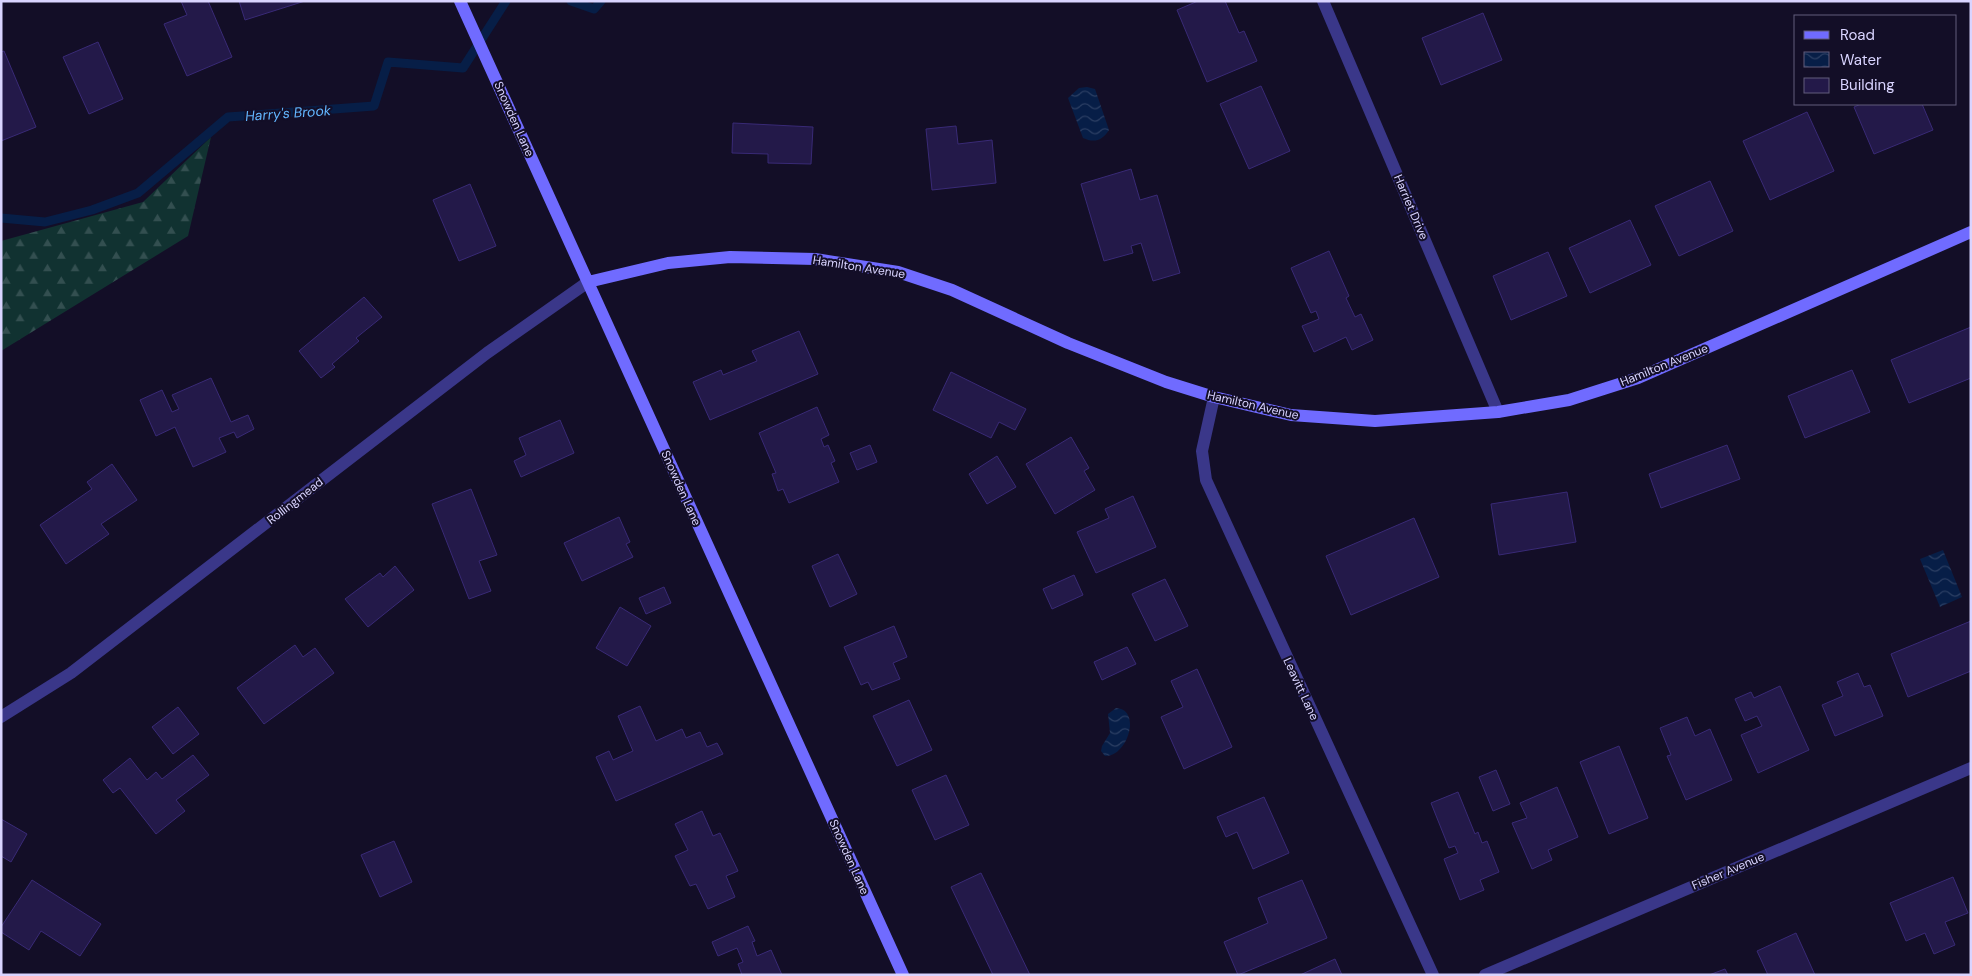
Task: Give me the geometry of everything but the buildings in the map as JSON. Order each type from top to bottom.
[{"type":"street","name":"Snowden Lane","points":[[460,1],[903,975]]},
{"type":"street","name":"Harriet Drive","points":[[1323,1],[1498,412]]},
{"type":"street","name":"Hamilton Avenue","points":[[588,282],[668,263],[730,257],[815,259],[898,272],[952,290],[1068,343],[1166,382],[1214,397],[1291,415],[1375,421],[1498,412],[1569,400],[1638,378],[1971,232]]},
{"type":"street","name":"Rollingmead","points":[[1,717],[78,667],[488,353],[588,282]]},
{"type":"street","name":"Leavitt Lane","points":[[1214,397],[1202,451],[1206,480],[1433,975]]},
{"type":"street","name":"Fisher Avenue","points":[[1484,975],[1971,768]]},
{"type":"green space","points":[[211,137],[188,236],[1,351],[1,241],[143,202]]},
{"type":"water","points":[[1079,88],[1095,89],[1109,130],[1104,137],[1094,141],[1083,138],[1068,98]]},
{"type":"water","points":[[1943,550],[1962,597],[1940,607],[1920,559]]},
{"type":"water","points":[[1116,708],[1124,710],[1128,716],[1130,724],[1129,733],[1120,749],[1113,754],[1105,756],[1101,751],[1110,733],[1108,714]]},
{"type":"waterway","name":"Harry's Brook","points":[[1,218],[45,222],[92,210],[138,193],[228,117],[374,106],[388,62],[463,68],[506,1]]},
{"type":"waterway","points":[[571,1],[594,9],[601,1]]}]
